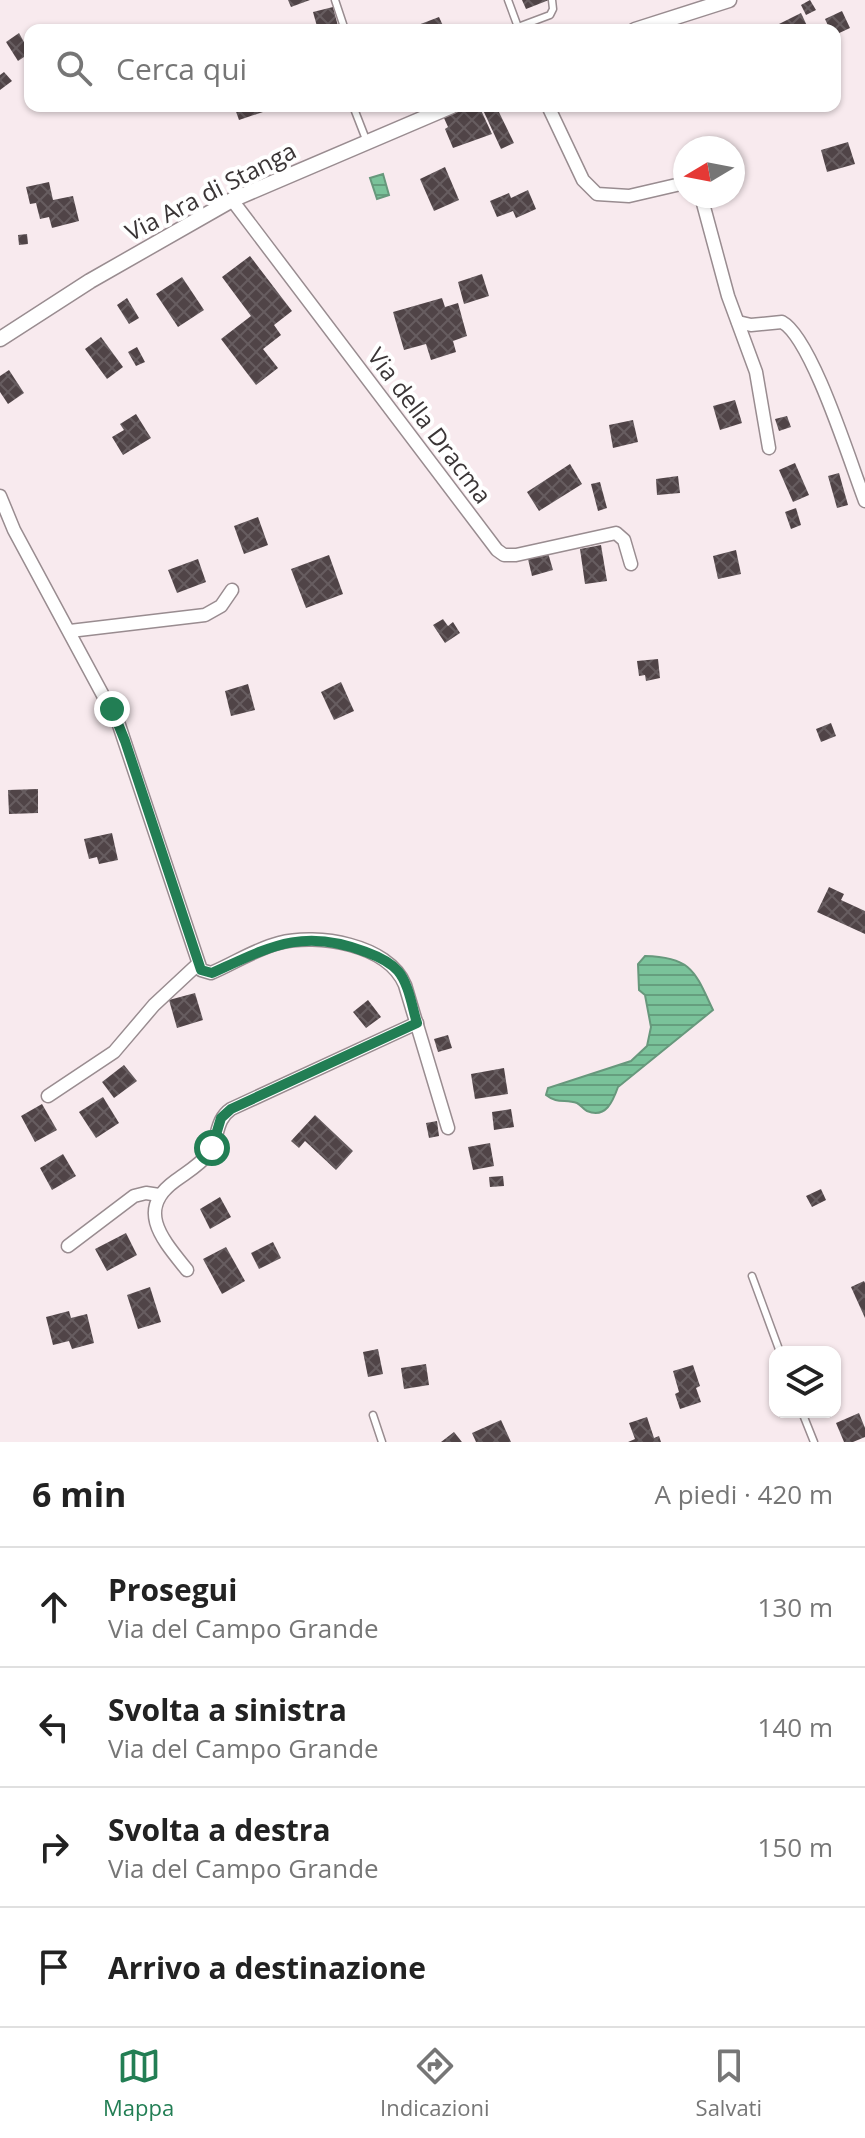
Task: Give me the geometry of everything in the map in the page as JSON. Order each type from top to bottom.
[{"type":"street","points":[[654,24],[729,0]]},
{"type":"street","name":"Via Ara di Stanga","points":[[0,339],[90,281],[232,200],[438,112]]},
{"type":"street","points":[[551,112],[583,180],[597,194],[629,196],[673,186]]},
{"type":"street","name":"Via della Dracma","points":[[232,200],[497,550],[504,555],[516,555],[616,533],[624,540],[631,564]]},
{"type":"street","points":[[704,208],[728,296],[756,372],[769,448]]},
{"type":"street","points":[[738,322],[751,325],[782,322],[795,333],[843,436],[865,501]]},
{"type":"street","points":[[0,496],[14,530],[112,709],[198,964],[204,972],[211,973],[270,946],[294,940],[345,945],[377,957],[397,970],[417,1023],[448,1128]]},
{"type":"street","points":[[70,631],[205,615],[219,609],[232,590]]},
{"type":"street","points":[[48,1096],[114,1052],[154,1005],[198,964]]},
{"type":"street","points":[[187,1270],[168,1246],[159,1227],[155,1205],[159,1195],[206,1156],[214,1143],[221,1118],[231,1109],[417,1023]]},
{"type":"street","points":[[68,1246],[134,1196],[146,1193],[159,1195]]},
{"type":"lane","points":[[335,0],[343,24]]},
{"type":"lane","points":[[508,0],[517,24]]},
{"type":"lane","points":[[530,24],[550,15],[552,0]]},
{"type":"lane","points":[[355,112],[367,142]]},
{"type":"lane","points":[[752,1276],[778,1346]]},
{"type":"lane","points":[[373,1415],[382,1442]]},
{"type":"lane","points":[[804,1418],[814,1442]]},
{"type":"shaded area","points":[[383,174],[389,195],[377,199],[370,178]]},
{"type":"shaded area","points":[[645,956],[673,960],[690,969],[713,1010],[618,1087],[604,1111],[594,1113],[577,1103],[550,1098],[546,1095],[548,1088],[631,1061],[647,1046],[651,1027],[645,995],[639,990],[638,964]]},
{"type":"building","points":[[288,0],[310,0],[291,7]]},
{"type":"building","points":[[522,0],[549,0],[526,9]]},
{"type":"building","points":[[810,0],[816,10],[806,15],[801,5]]},
{"type":"building","points":[[333,7],[337,24],[316,24],[313,12]]},
{"type":"building","points":[[842,11],[850,28],[841,32],[841,24],[827,24],[825,19]]},
{"type":"building","points":[[801,13],[806,24],[779,24]]},
{"type":"building","points":[[439,17],[442,24],[421,24]]},
{"type":"building","points":[[19,33],[24,42],[24,57],[18,61],[6,42]]},
{"type":"building","points":[[4,72],[12,81],[0,90],[0,75]]},
{"type":"building","points":[[236,112],[263,112],[239,120]]},
{"type":"building","points":[[458,112],[482,112],[492,134],[453,148],[444,118]]},
{"type":"building","points":[[484,112],[499,112],[514,143],[501,149]]},
{"type":"building","points":[[848,142],[855,164],[827,172],[821,150]]},
{"type":"building","points":[[445,167],[459,200],[434,211],[420,179]]},
{"type":"building","points":[[49,182],[53,200],[73,196],[79,221],[52,228],[49,217],[40,219],[36,203],[30,204],[26,187]]},
{"type":"building","points":[[528,190],[536,209],[516,218],[513,211],[497,217],[490,201],[509,193],[511,198]]},
{"type":"building","points":[[27,234],[28,244],[19,245],[18,235]]},
{"type":"building","points":[[250,256],[292,311],[274,325],[281,335],[263,349],[278,368],[256,385],[221,339],[251,316],[222,277]]},
{"type":"building","points":[[482,274],[489,296],[464,304],[458,282]]},
{"type":"building","points":[[182,277],[204,310],[178,327],[156,294]]},
{"type":"building","points":[[127,298],[139,318],[129,324],[117,305]]},
{"type":"building","points":[[442,298],[445,307],[458,303],[467,336],[453,341],[456,352],[431,360],[426,344],[404,350],[393,312]]},
{"type":"building","points":[[101,337],[123,367],[107,379],[85,349]]},
{"type":"building","points":[[137,347],[145,362],[136,366],[128,352]]},
{"type":"building","points":[[9,370],[24,393],[8,404],[0,392],[0,376]]},
{"type":"building","points":[[735,400],[742,423],[720,430],[713,406]]},
{"type":"building","points":[[136,414],[151,438],[123,455],[112,437],[124,430],[120,424]]},
{"type":"building","points":[[787,416],[791,427],[779,431],[775,419]]},
{"type":"building","points":[[633,420],[638,442],[613,448],[609,425]]},
{"type":"building","points":[[795,463],[809,495],[793,502],[779,470]]},
{"type":"building","points":[[570,464],[582,484],[539,511],[527,492]]},
{"type":"building","points":[[839,473],[848,505],[837,508],[828,476]]},
{"type":"building","points":[[678,476],[680,493],[657,495],[656,479]]},
{"type":"building","points":[[600,482],[607,508],[598,511],[591,484]]},
{"type":"building","points":[[796,508],[801,525],[791,529],[785,512]]},
{"type":"building","points":[[258,517],[268,545],[244,554],[234,526]]},
{"type":"building","points":[[601,545],[607,581],[585,584],[580,549]]},
{"type":"building","points":[[736,550],[741,574],[718,579],[713,556]]},
{"type":"building","points":[[548,553],[553,570],[532,576],[528,559]]},
{"type":"building","points":[[329,555],[343,594],[306,608],[291,569]]},
{"type":"building","points":[[198,559],[206,582],[177,593],[168,570]]},
{"type":"building","points":[[443,619],[448,626],[453,622],[460,633],[445,643],[433,625]]},
{"type":"building","points":[[658,659],[660,678],[646,681],[645,675],[639,676],[637,661]]},
{"type":"building","points":[[341,682],[354,711],[334,720],[321,692]]},
{"type":"building","points":[[248,684],[255,710],[231,716],[225,691]]},
{"type":"building","points":[[831,723],[836,736],[821,742],[816,729]]},
{"type":"building","points":[[38,789],[38,813],[9,814],[8,790]]},
{"type":"building","points":[[112,833],[118,860],[99,864],[97,857],[89,859],[84,839]]},
{"type":"building","points":[[829,887],[844,894],[841,900],[865,911],[865,934],[817,912]]},
{"type":"building","points":[[195,993],[203,1020],[177,1028],[169,1000]]},
{"type":"building","points":[[368,1000],[381,1017],[366,1028],[353,1012]]},
{"type":"building","points":[[448,1035],[452,1048],[438,1052],[434,1039]]},
{"type":"building","points":[[124,1065],[137,1081],[114,1098],[102,1082]]},
{"type":"building","points":[[504,1068],[508,1094],[475,1099],[471,1074]]},
{"type":"building","points":[[103,1097],[119,1123],[96,1138],[79,1112]]},
{"type":"building","points":[[42,1104],[57,1130],[35,1142],[21,1116]]},
{"type":"building","points":[[511,1109],[514,1127],[494,1130],[492,1112]]},
{"type":"building","points":[[315,1115],[353,1151],[336,1170],[305,1141],[299,1148],[291,1141]]},
{"type":"building","points":[[437,1121],[439,1136],[429,1138],[426,1123]]},
{"type":"building","points":[[490,1143],[494,1166],[473,1170],[468,1147]]},
{"type":"building","points":[[63,1154],[76,1176],[52,1190],[40,1168]]},
{"type":"building","points":[[503,1176],[504,1186],[490,1187],[489,1177]]},
{"type":"building","points":[[821,1189],[826,1200],[812,1207],[806,1196]]},
{"type":"building","points":[[220,1197],[231,1217],[210,1229],[200,1209]]},
{"type":"building","points":[[126,1233],[137,1255],[107,1271],[95,1249]]},
{"type":"building","points":[[273,1242],[281,1258],[259,1269],[251,1253]]},
{"type":"building","points":[[226,1247],[245,1281],[222,1294],[203,1259]]},
{"type":"building","points":[[865,1283],[865,1318],[851,1287]]},
{"type":"building","points":[[150,1287],[161,1322],[138,1329],[127,1295]]},
{"type":"building","points":[[69,1311],[71,1318],[87,1314],[94,1343],[72,1349],[69,1341],[53,1345],[46,1317]]},
{"type":"building","points":[[378,1349],[383,1374],[368,1377],[363,1352]]},
{"type":"building","points":[[426,1364],[429,1385],[404,1389],[401,1368]]},
{"type":"building","points":[[693,1365],[700,1386],[696,1388],[701,1402],[680,1409],[673,1371]]},
{"type":"building","points":[[859,1413],[865,1437],[844,1442],[836,1423]]},
{"type":"building","points":[[647,1417],[654,1438],[659,1436],[661,1442],[628,1442],[635,1439],[629,1423]]},
{"type":"building","points":[[501,1420],[511,1442],[476,1442],[472,1433]]},
{"type":"building","points":[[454,1432],[462,1442],[441,1442]]},
{"type":"route","points":[[112,709],[201,970],[212,973],[285,942],[310,940],[345,945],[377,957],[397,970],[417,1023],[231,1109],[221,1118],[212,1148]]}]
